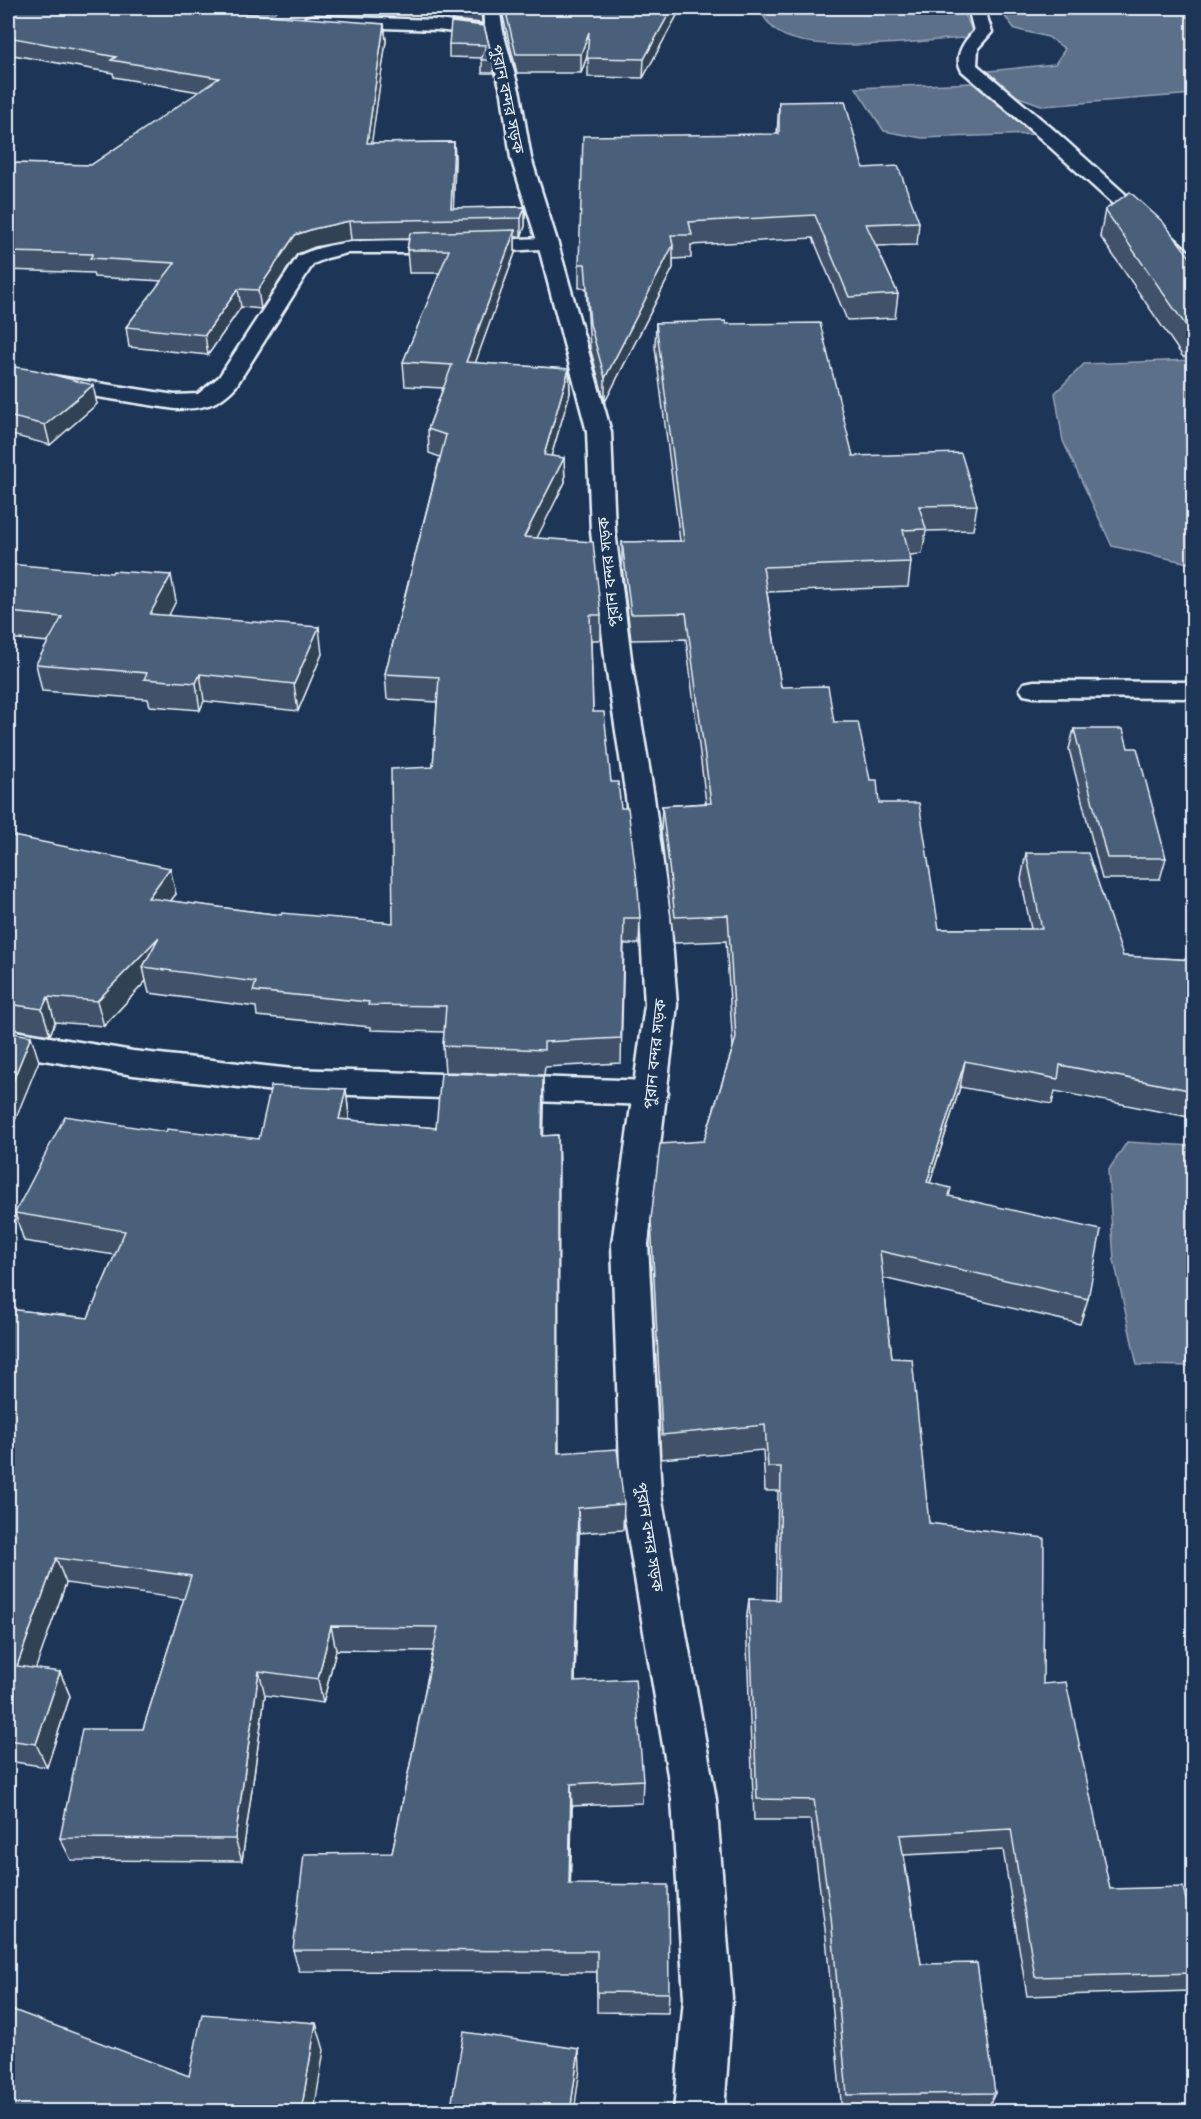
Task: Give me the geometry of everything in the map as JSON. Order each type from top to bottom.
[{"type":"street","points":[[976,8],[983,32],[969,47],[968,67],[1047,134],[1194,267]]},
{"type":"street","points":[[299,21],[437,25],[492,20]]},
{"type":"street","name":"পুরান বন্দর সড়ক","points":[[492,20],[511,94],[521,158],[548,244],[599,432],[603,531],[619,666],[640,797],[655,915],[661,1005],[630,1244],[640,1483],[694,1799],[708,1998],[699,2112]]},
{"type":"street","points":[[8,376],[175,402],[203,402],[214,397],[228,381],[305,260],[347,247],[480,247],[548,244]]},
{"type":"street","points":[[1034,689],[1194,690]]},
{"type":"street","points":[[8,1042],[134,1063],[292,1081],[651,1093]]},
{"type":"water","points":[[100,8],[279,8],[274,13],[144,12]]},
{"type":"water","points":[[757,8],[962,8],[975,37],[872,45],[817,43],[794,39],[778,32]]},
{"type":"water","points":[[998,8],[1186,8],[1193,28],[1193,94],[1044,106],[1013,95],[988,71],[1055,64],[1065,49],[1048,37],[1015,29]]},
{"type":"water","points":[[972,83],[1035,134],[922,138],[884,131],[856,88]]},
{"type":"water","points":[[1194,360],[1193,564],[1112,546],[1063,441],[1055,393],[1084,364]]},
{"type":"water","points":[[1127,1142],[1193,1146],[1193,1366],[1137,1365],[1114,1260],[1108,1171]]},
{"type":"building","points":[[8,8],[115,8],[191,14],[239,13],[384,24],[367,143],[454,142],[451,208],[525,207],[521,218],[349,221],[313,229],[295,235],[258,290],[238,289],[205,335],[126,327],[175,263],[90,258],[93,254],[8,252],[8,163],[91,165],[219,78],[111,60],[116,57],[8,37]]},
{"type":"building","points":[[505,8],[672,8],[644,59],[587,58],[589,32],[581,54],[516,54]]},
{"type":"building","points":[[451,22],[484,26],[493,60],[481,60],[486,45],[449,44]]},
{"type":"building","points":[[845,101],[863,168],[898,166],[919,222],[866,224],[898,294],[849,297],[815,215],[689,222],[692,235],[671,235],[673,245],[605,378],[590,324],[585,264],[579,264],[583,136],[779,134],[779,102]]},
{"type":"building","points":[[1130,192],[1163,222],[1194,262],[1194,329],[1189,330],[1105,210]]},
{"type":"building","points":[[515,230],[466,362],[569,369],[544,455],[564,458],[524,537],[593,542],[601,615],[590,615],[593,712],[604,712],[611,782],[618,782],[621,808],[628,808],[640,918],[624,918],[621,1038],[544,1042],[544,1050],[443,1046],[446,1006],[368,1005],[369,1002],[253,991],[256,982],[143,967],[159,937],[97,1001],[48,997],[42,1009],[8,1004],[8,835],[170,868],[148,898],[281,915],[282,913],[393,923],[391,769],[433,767],[439,677],[385,674],[446,435],[428,429],[452,365],[403,362],[449,250],[407,250],[410,233]]},
{"type":"building","points":[[725,321],[726,324],[820,323],[853,456],[961,453],[977,505],[919,506],[926,529],[903,530],[911,562],[763,567],[781,687],[828,686],[834,722],[858,722],[870,780],[877,780],[879,803],[919,803],[939,929],[1042,929],[1026,853],[1088,853],[1123,956],[1194,960],[1194,1091],[1060,1065],[1058,1079],[965,1061],[927,1182],[951,1188],[949,1196],[1101,1230],[1088,1299],[880,1251],[892,1358],[912,1359],[929,1523],[1044,1538],[1043,1684],[1066,1682],[1110,1889],[1183,1887],[1194,1935],[1194,1973],[1035,1977],[1011,1829],[900,1835],[921,1964],[977,1963],[995,2093],[847,2095],[831,1917],[814,1800],[757,1799],[749,1599],[779,1600],[781,1467],[768,1467],[765,1425],[662,1435],[651,1219],[660,1144],[704,1141],[736,1038],[728,915],[675,917],[662,806],[711,803],[686,613],[631,614],[622,542],[684,541],[656,323]]},
{"type":"building","points":[[8,366],[35,370],[93,385],[45,425],[8,416]]},
{"type":"building","points":[[8,564],[112,573],[113,571],[171,575],[150,614],[319,627],[294,684],[200,674],[196,683],[144,679],[147,673],[36,664],[62,617],[8,612]]},
{"type":"building","points":[[1074,729],[1123,729],[1128,748],[1137,748],[1166,858],[1107,858]]},
{"type":"building","points":[[8,1032],[31,1036],[8,1093]]},
{"type":"building","points":[[441,1073],[543,1076],[542,1136],[558,1135],[558,1453],[617,1449],[624,1504],[578,1508],[574,1682],[635,1679],[643,1780],[571,1784],[569,1884],[668,1885],[669,1993],[597,1992],[597,1951],[293,1950],[304,1854],[392,1853],[438,1627],[331,1626],[318,1679],[259,1671],[235,1839],[60,1838],[82,1729],[143,1729],[191,1576],[56,1558],[17,1666],[60,1672],[36,1744],[8,1740],[8,1309],[88,1318],[125,1231],[15,1213],[65,1116],[166,1132],[167,1129],[259,1139],[271,1086],[346,1089],[339,1119],[436,1128]]},
{"type":"building","points":[[8,2008],[189,2076],[202,2014],[316,2023],[301,2112],[8,2112]]},
{"type":"building","points":[[464,2032],[579,2049],[570,2112],[450,2112]]}]
